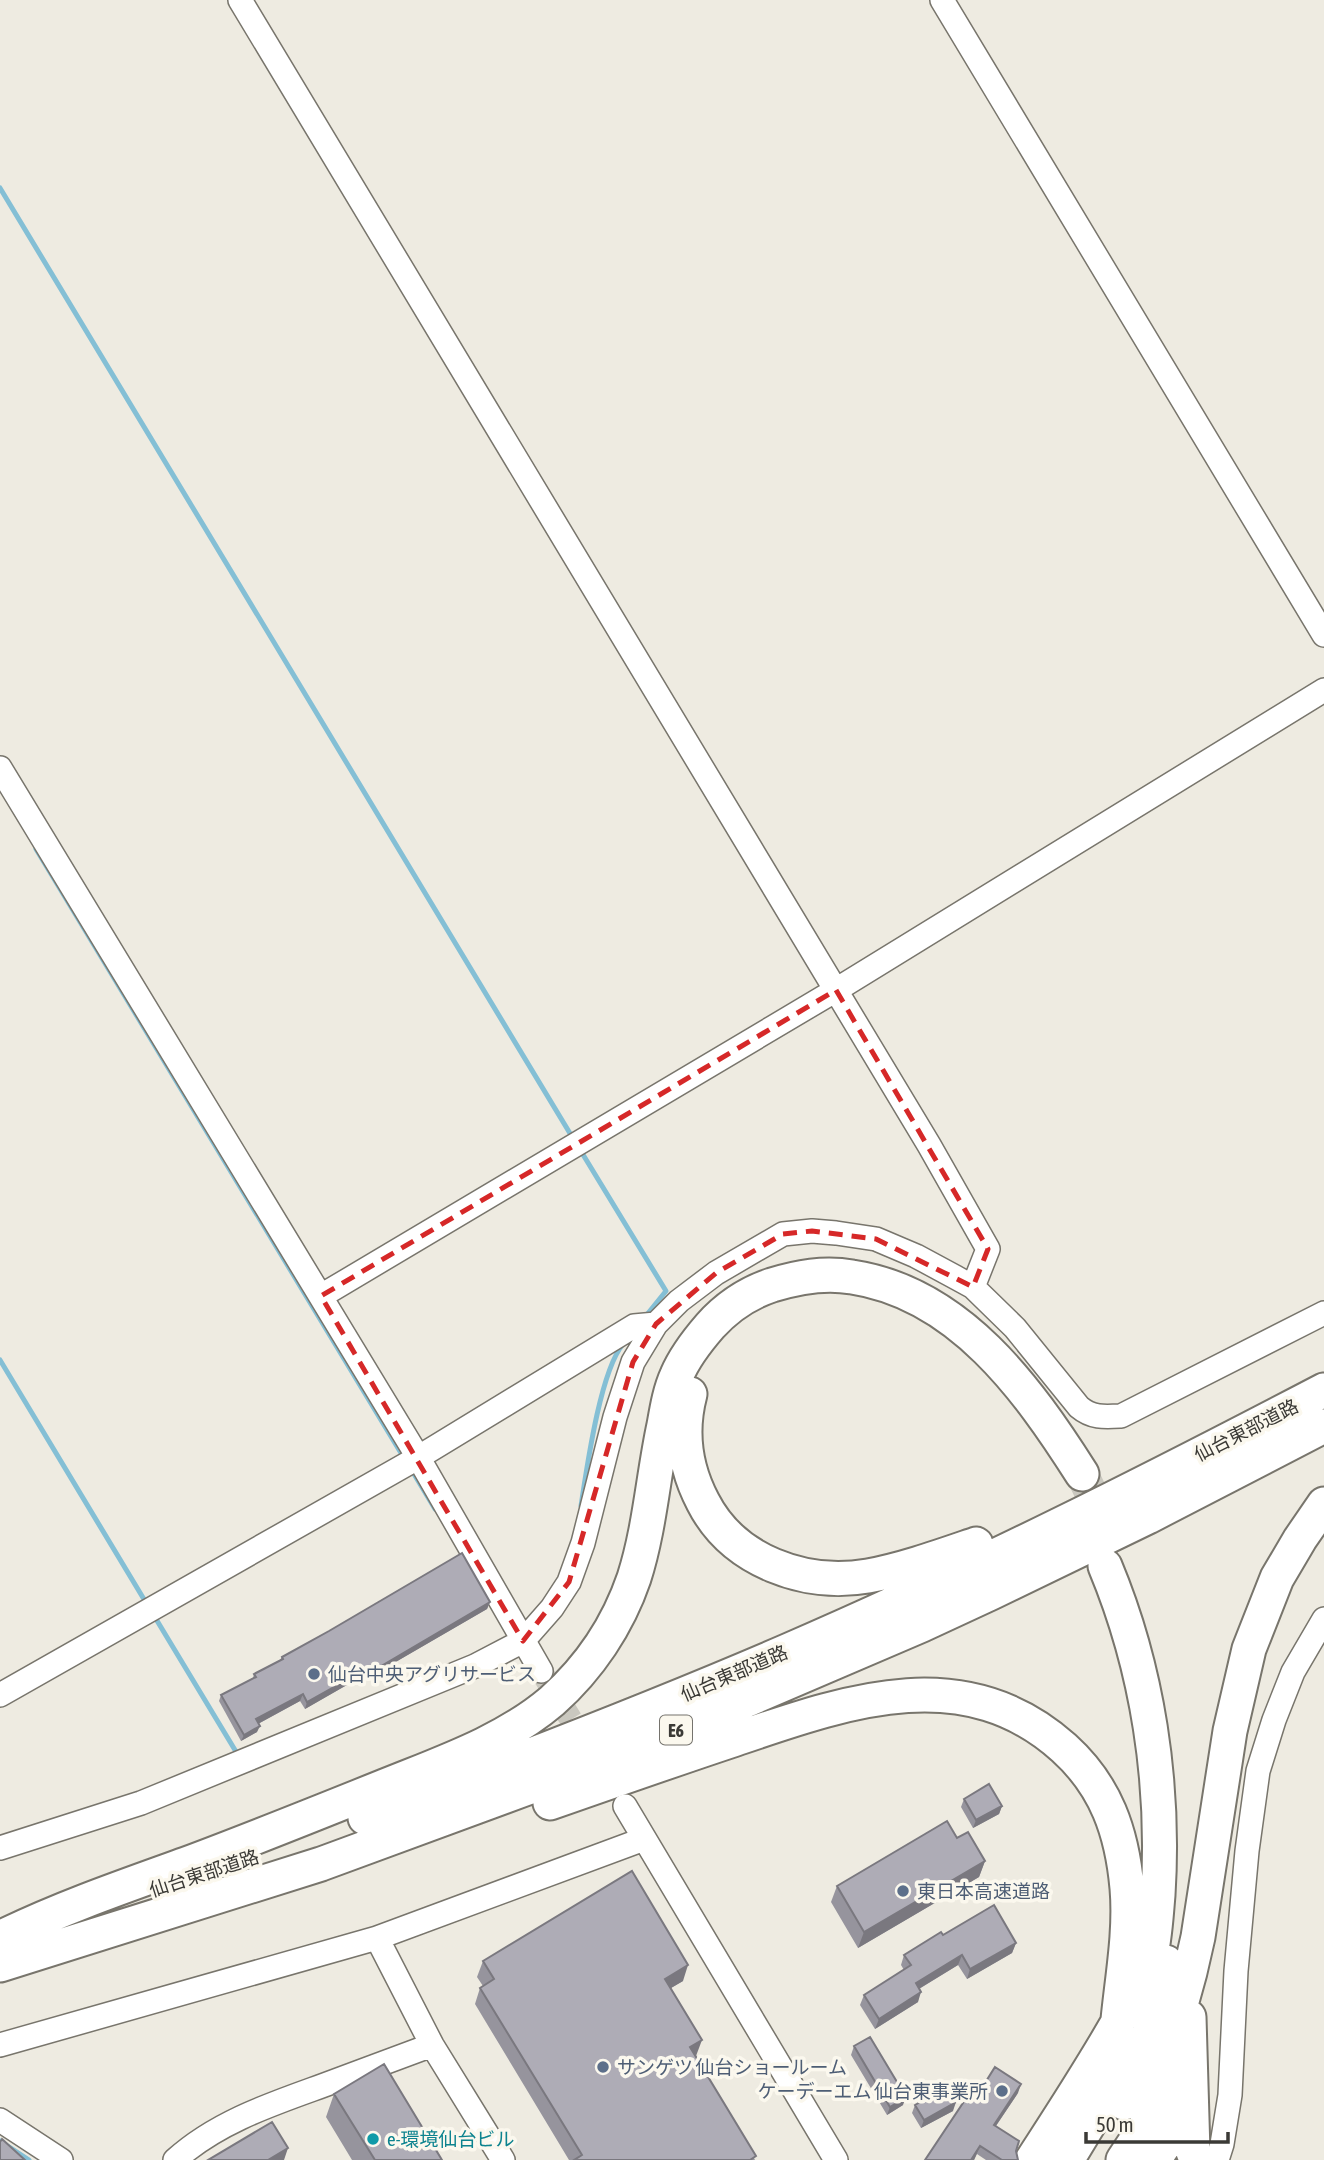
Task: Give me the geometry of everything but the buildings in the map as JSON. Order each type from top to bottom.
[{"type":"highway","points":[[2,1946],[54,1912],[302,1820],[450,1759],[502,1735],[553,1700],[595,1654],[625,1603],[644,1539],[667,1407],[686,1357],[717,1318],[738,1301],[762,1289],[816,1275],[842,1275],[879,1282],[924,1301],[947,1316],[997,1360],[1055,1432],[1073,1478],[982,1370],[927,1323],[897,1308],[868,1298],[840,1294],[811,1295],[781,1301],[756,1312],[733,1329],[701,1368],[689,1396],[684,1427],[686,1459],[704,1504],[725,1534],[742,1549],[782,1569],[810,1576],[866,1576],[927,1561],[978,1543],[1234,1422],[1324,1388]]},
{"type":"highway","name":"仙台東部道路","points":[[2,1946],[309,1839],[596,1731],[789,1650],[907,1597],[1120,1494],[1324,1388]]},
{"type":"highway","name":"仙台東部道路","points":[[2,1946],[198,1904],[321,1864],[666,1734],[922,1625],[1067,1557],[1324,1426]]},
{"type":"highway","points":[[1015,2160],[1105,2018],[1157,1968],[1198,1937],[1230,1731],[1249,1648],[1277,1578],[1324,1504]]},
{"type":"highway","points":[[1113,1562],[1143,1685],[1152,1735],[1160,1838],[1156,1919],[1157,1968],[1181,2144],[1192,2158]]},
{"type":"highway","points":[[198,1904],[328,1878],[789,1721],[867,1700],[905,1695],[964,1697],[994,1705],[1025,1718],[1056,1741],[1091,1777],[1107,1803],[1119,1833],[1127,1895],[1157,1968],[1189,2059],[1192,2158]]},
{"type":"highway","points":[[1077,2066],[1117,2023],[1157,1968]]},
{"type":"highway","points":[[1087,2160],[1117,2096],[1157,1968]]},
{"type":"highway","points":[[1117,2023],[1117,2096]]},
{"type":"highway","points":[[1032,2160],[1089,2074],[1117,2023]]},
{"type":"highway","points":[[1049,2160],[1101,2081],[1117,2023]]},
{"type":"highway","points":[[1067,2160],[1117,2096],[1168,2051]]},
{"type":"highway","points":[[1103,2160],[1136,2110],[1168,2051]]},
{"type":"highway","points":[[1123,2160],[1149,2121],[1168,2051]]},
{"type":"highway","points":[[1138,2160],[1158,2128],[1168,2051]]},
{"type":"highway","points":[[1154,2160],[1170,2136],[1168,2051]]},
{"type":"street","points":[[240,0],[929,1145],[988,1249],[973,1287]]},
{"type":"street","points":[[942,0],[1324,635]]},
{"type":"street","points":[[321,1296],[836,990],[1324,690]]},
{"type":"street","points":[[0,768],[321,1296],[411,1461],[541,1671]]},
{"type":"street","points":[[0,1695],[645,1325],[716,1273],[783,1234],[812,1231],[876,1239],[916,1256],[973,1287],[1015,1328],[1065,1392],[1087,1413],[1101,1418],[1121,1416],[1324,1313]]},
{"type":"street","points":[[0,1848],[141,1803],[475,1667],[523,1641],[552,1608],[569,1582],[583,1543],[615,1417],[645,1325]]},
{"type":"street","points":[[1192,2158],[1222,2144],[1230,2095],[1236,1971],[1247,1851],[1258,1771],[1293,1672],[1322,1628]]},
{"type":"street","points":[[625,1806],[836,2160]]},
{"type":"street","points":[[0,2045],[377,1938],[644,1839]]},
{"type":"street","points":[[377,1938],[432,2045],[503,2160]]},
{"type":"street","points":[[175,2160],[224,2126],[274,2103],[432,2045]]},
{"type":"street","points":[[0,2120],[61,2160]]},
{"type":"highlighted area","points":[[836,990],[988,1249],[973,1287],[876,1239],[812,1231],[783,1234],[716,1273],[656,1324],[633,1362],[569,1582],[523,1641],[321,1296]]},
{"type":"waterway","points":[[0,188],[574,1140]]},
{"type":"waterway","points":[[36,849],[404,1458]]},
{"type":"waterway","points":[[579,1148],[666,1291],[645,1317]]},
{"type":"waterway","points":[[581,1506],[601,1397],[615,1357],[623,1344]]},
{"type":"waterway","points":[[0,1360],[148,1606]]},
{"type":"waterway","points":[[411,1469],[435,1509]]},
{"type":"waterway","points":[[153,1614],[238,1755]]},
{"type":"waterway","points":[[0,2141],[29,2160]]},
{"type":"tunnel","points":[[1082,1474],[1122,1558]]},
{"type":"tunnel","points":[[541,1671],[588,1747]]},
{"type":"place","name":"仙台中央アグリサービス","points":[[314,1674]]},
{"type":"place","name":"東日本高速道路","points":[[903,1891]]},
{"type":"place","name":"サンゲツ 仙台ショールーム","points":[[603,2067]]},
{"type":"place","name":"ケーデーエム 仙台東事業所","points":[[1002,2091]]},
{"type":"place","name":"e-環境仙台ビル","points":[[373,2139]]}]
